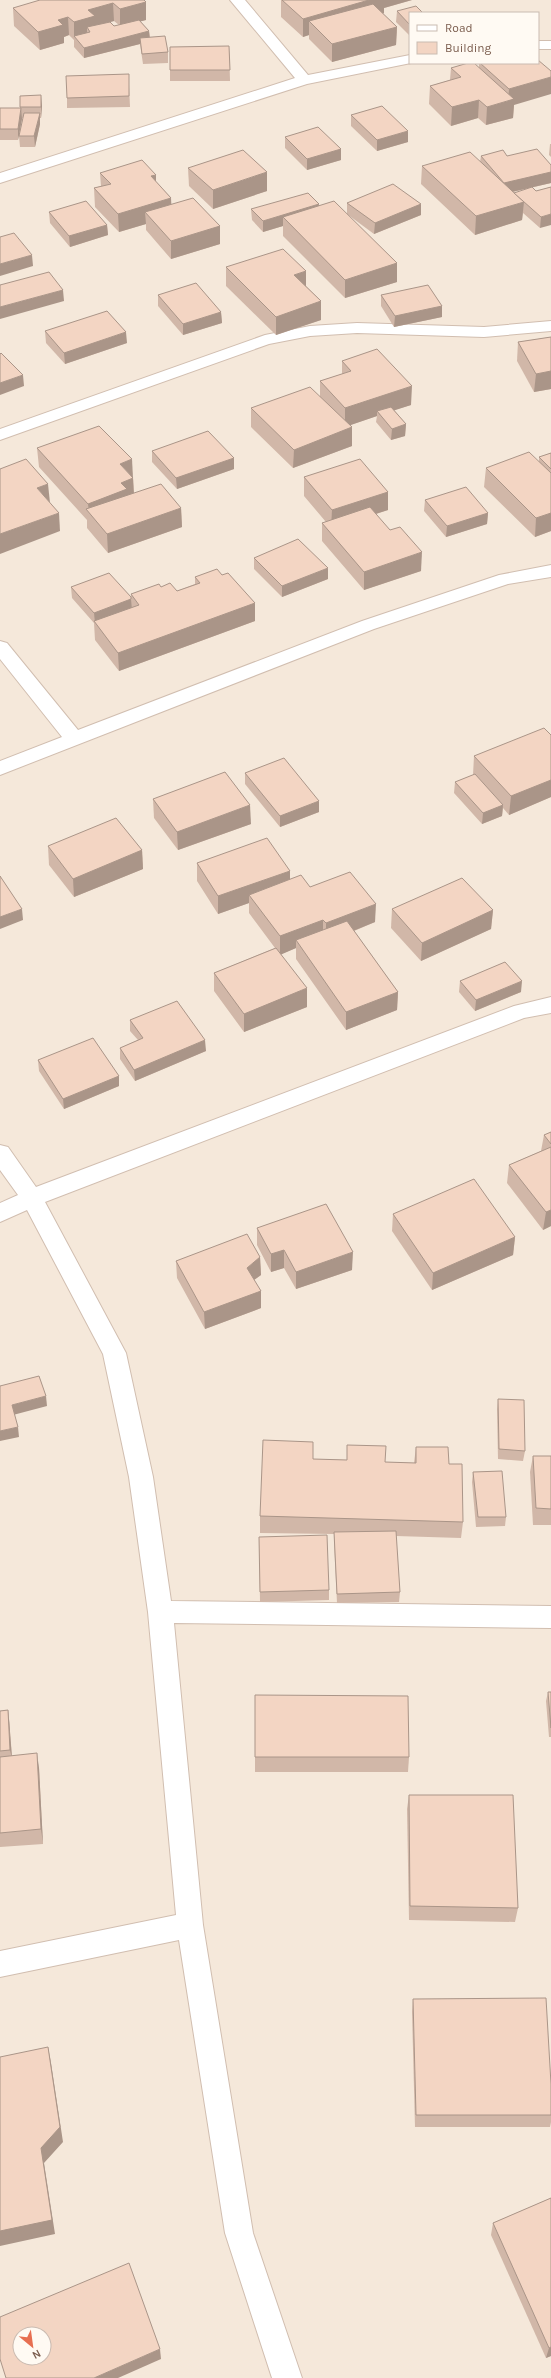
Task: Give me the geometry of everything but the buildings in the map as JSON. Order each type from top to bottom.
[{"type":"street","points":[[237,0],[304,80]]},
{"type":"street","points":[[539,45],[551,45]]},
{"type":"street","points":[[0,178],[304,80],[409,59]]},
{"type":"street","points":[[0,435],[265,340],[310,331],[357,328],[484,332],[551,326]]},
{"type":"street","points":[[0,768],[368,625],[505,579],[551,571]]},
{"type":"street","points":[[0,646],[74,738]]},
{"type":"street","points":[[0,1213],[32,1198],[521,1011],[551,1005]]},
{"type":"street","points":[[0,1153],[32,1198],[114,1353],[142,1477],[160,1612],[190,1925],[238,2233],[286,2378]]},
{"type":"street","points":[[160,1612],[551,1617]]},
{"type":"street","points":[[0,1964],[190,1925]]},
{"type":"shaded area","points":[[0,0],[551,0],[551,2378],[0,2378]]}]
